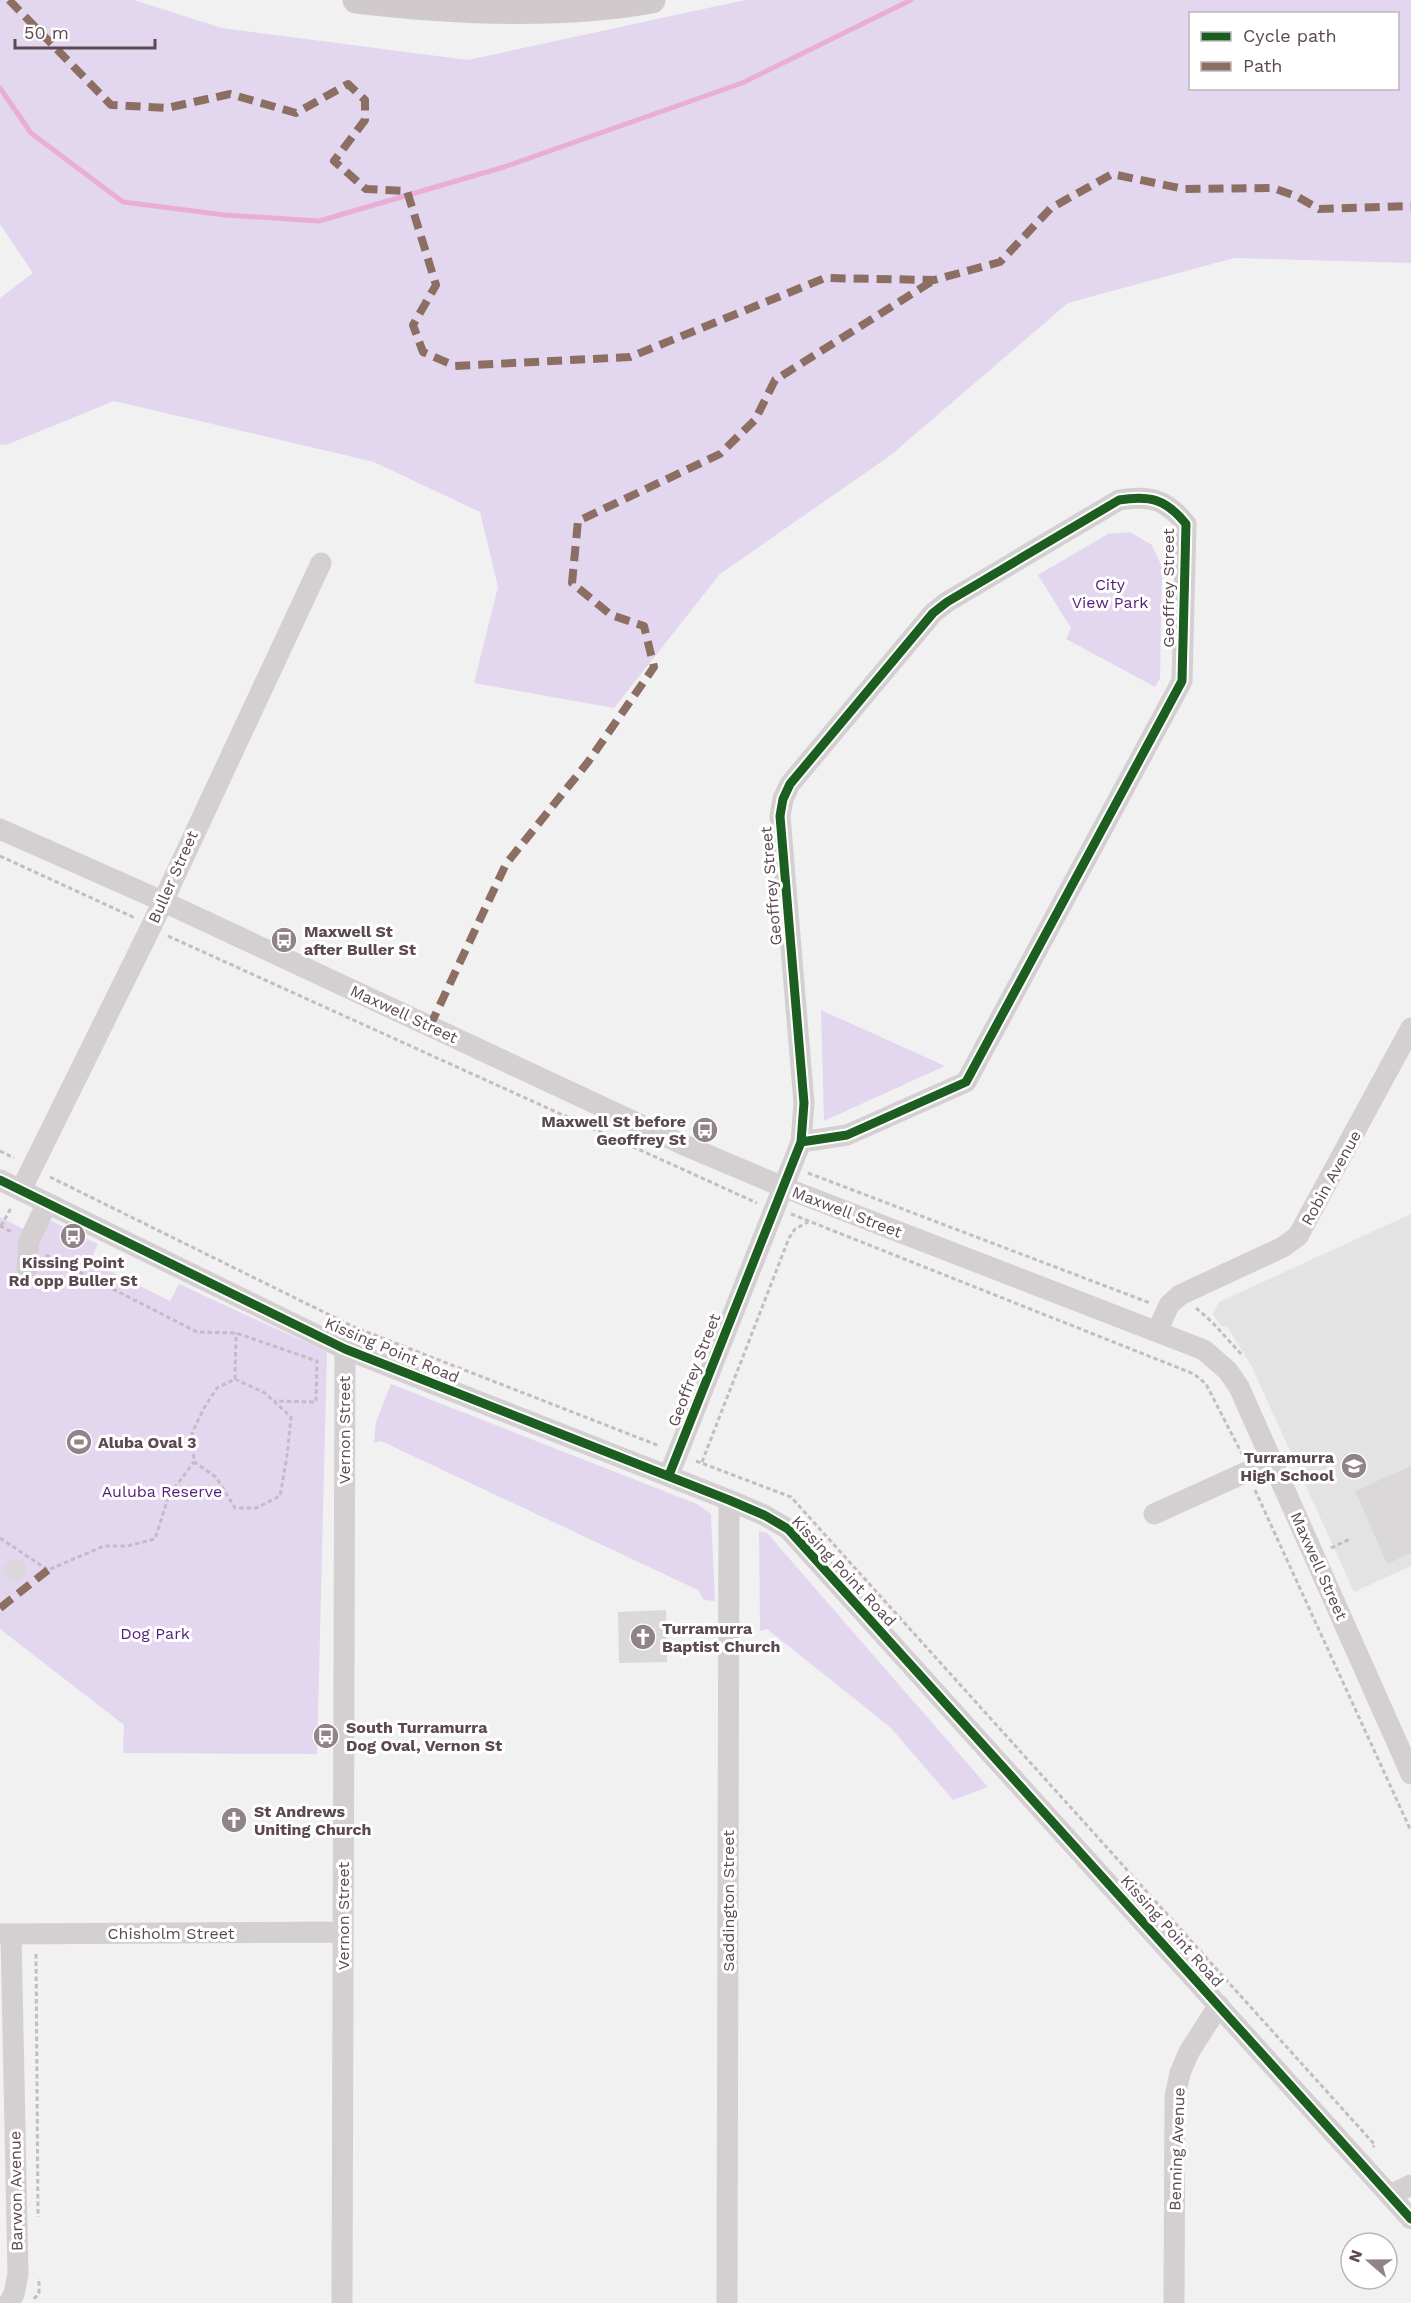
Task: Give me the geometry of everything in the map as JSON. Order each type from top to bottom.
[{"type":"main road","points":[[356,0],[444,9],[630,4],[652,0]]},
{"type":"street","name":"Geoffrey Street","points":[[669,1475],[801,1142],[804,1103],[780,816],[783,799],[790,784],[933,613],[947,602],[1119,500],[1141,497],[1162,502],[1176,511],[1186,524],[1182,681],[966,1082],[847,1135],[801,1142]]},
{"type":"street","name":"Buller Street","points":[[18,1195],[151,927],[321,563]]},
{"type":"street","name":"Maxwell Street","points":[[0,829],[162,901],[684,1145],[783,1187],[1158,1330],[1204,1350],[1228,1371],[1239,1387],[1411,1774]]},
{"type":"street","name":"Robin Avenue","points":[[1158,1330],[1169,1305],[1180,1295],[1283,1247],[1298,1236],[1411,1028]]},
{"type":"street","name":"Kissing Point Road","points":[[0,1180],[18,1195],[47,1203],[345,1349],[506,1414],[669,1475],[764,1515],[788,1529],[1411,2219]]},
{"type":"street","points":[[27,1268],[29,1241],[47,1203]]},
{"type":"street","name":"Vernon Street","points":[[342,2303],[345,1349]]},
{"type":"street","points":[[1154,1514],[1273,1460]]},
{"type":"street","name":"Saddington Street","points":[[727,2303],[729,1500]]},
{"type":"street","name":"Chisholm Street","points":[[5,1934],[343,1932]]},
{"type":"street","name":"Barwon Avenue","points":[[5,1934],[18,2274],[14,2294],[9,2303]]},
{"type":"street","name":"Benning Avenue","points":[[1174,2303],[1175,2097],[1180,2073],[1189,2052],[1219,2005]]},
{"type":"street","points":[[1390,2195],[1411,2185]]},
{"type":"path","points":[[0,856],[140,921]]},
{"type":"path","points":[[163,934],[757,1203]]},
{"type":"path","points":[[0,1151],[14,1158]]},
{"type":"path","points":[[807,1172],[1151,1303]]},
{"type":"path","points":[[48,1176],[354,1328],[657,1445]]},
{"type":"path","points":[[18,1195],[0,1226],[35,1244],[42,1253],[197,1332],[236,1333],[316,1361],[316,1402],[274,1401]]},
{"type":"path","points":[[790,1214],[1194,1374],[1206,1384],[1242,1454]]},
{"type":"path","points":[[702,1463],[789,1238],[795,1229],[809,1221]]},
{"type":"path","points":[[235,1379],[236,1333]]},
{"type":"path","points":[[194,1462],[216,1477],[235,1508],[256,1508],[279,1496],[287,1456],[291,1417],[265,1393],[235,1379]]},
{"type":"path","points":[[0,1538],[48,1569],[104,1546],[127,1546],[155,1539],[169,1495],[194,1462],[192,1433],[204,1408],[217,1388],[235,1379]]},
{"type":"path","points":[[1252,1486],[1411,1831]]},
{"type":"path","points":[[1331,1548],[1350,1539]]},
{"type":"path","points":[[36,1950],[38,2222]]},
{"type":"path","points":[[31,2303],[39,2293],[39,2269]]},
{"type":"shaded area","name":"Turramurra High School","points":[[1411,1214],[1411,1566],[1354,1592],[1251,1365],[1228,1328],[1220,1325],[1213,1314],[1219,1302]]},
{"type":"green space","points":[[0,0],[134,0],[222,28],[468,60],[745,0],[1411,0],[1411,263],[1234,258],[1068,303],[891,455],[720,574],[614,708],[474,683],[498,587],[480,512],[374,462],[114,401],[6,445],[0,444],[0,298],[33,273],[0,224]]},
{"type":"green space","name":"City View Park","points":[[1130,532],[1152,545],[1162,567],[1160,678],[1155,687],[1066,639],[1071,628],[1038,575],[1108,534]]},
{"type":"green space","points":[[821,1010],[945,1066],[824,1121]]},
{"type":"green space","name":"Auluba Reserve","points":[[0,1217],[40,1238],[50,1220],[98,1244],[90,1261],[170,1301],[179,1284],[327,1352],[317,1754],[123,1753],[124,1725],[0,1629]]},
{"type":"green space","points":[[391,1384],[697,1504],[711,1514],[715,1601],[704,1600],[698,1590],[381,1441],[374,1443],[376,1422]]},
{"type":"green space","points":[[759,1531],[767,1533],[988,1787],[953,1800],[890,1727],[767,1629],[760,1631]]},
{"type":"building","points":[[1411,1466],[1411,1553],[1387,1564],[1355,1491]]},
{"type":"building","points":[[15,1559],[23,1562],[26,1570],[23,1578],[15,1581],[7,1578],[4,1570],[7,1562]]},
{"type":"building","name":"Turramurra Baptist Church","points":[[666,1610],[667,1662],[619,1663],[618,1612]]},
{"type":"waterway","points":[[0,88],[31,133],[123,202],[225,215],[319,221],[504,167],[742,83],[911,0]]},
{"type":"marked path","points":[[9,0],[111,105],[167,108],[230,94],[296,113],[348,84],[365,100],[365,120],[334,161],[366,189],[407,191],[436,285],[413,325],[423,352],[455,366],[630,357],[825,278],[934,280],[1000,262],[1051,208],[1112,174],[1184,189],[1273,188],[1298,197],[1319,209],[1411,206]]},
{"type":"marked path","points":[[430,1026],[506,864],[588,762],[654,667],[644,626],[611,615],[572,583],[578,521],[720,454],[755,420],[775,380],[934,280]]},
{"type":"marked path","points":[[0,1608],[48,1570]]},
{"type":"cycle path","points":[[669,1475],[801,1142],[804,1103],[780,816],[783,799],[790,784],[933,613],[947,602],[1119,500],[1140,498],[1164,504],[1186,524],[1182,681],[966,1082],[847,1135],[801,1142]]},
{"type":"cycle path","points":[[0,1180],[345,1349],[729,1500],[764,1515],[788,1529],[1411,2219]]},
{"type":"place","name":"Maxwell St after Buller St","points":[[284,940]]},
{"type":"place","name":"Maxwell St before Geoffrey St","points":[[705,1130]]},
{"type":"place","name":"Kissing Point Rd opp Buller St","points":[[73,1236]]},
{"type":"place","name":"Aluba Oval 3","points":[[79,1442]]},
{"type":"place","name":"Turramurra High School","points":[[1354,1466]]},
{"type":"place","name":"Turramurra Baptist Church","points":[[643,1637]]},
{"type":"place","name":"South Turramurra Dog Oval, Vernon St","points":[[326,1736]]},
{"type":"place","name":"St Andrews Uniting Church","points":[[234,1820]]},
{"type":"park label","name":"Dog Park","points":[[155,1633]]}]
